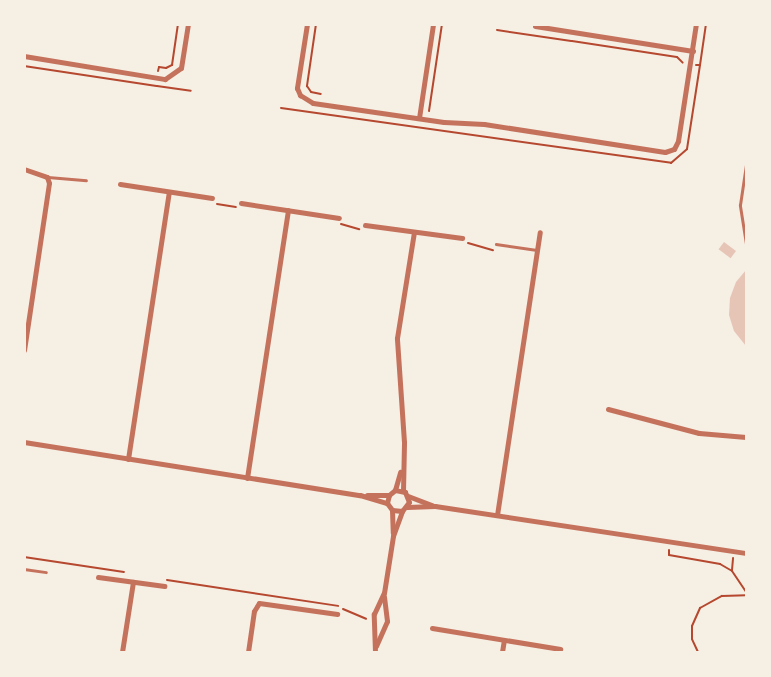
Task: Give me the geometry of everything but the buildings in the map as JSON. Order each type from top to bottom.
[{"type":"street","points":[[24,56],[165,79],[181,68],[188,24]]},
{"type":"street","points":[[307,24],[297,88],[306,100],[428,120],[484,124],[670,152],[678,141],[696,24]]},
{"type":"street","points":[[419,118],[433,24]]},
{"type":"street","points":[[535,26],[564,27],[692,51]]},
{"type":"street","points":[[24,169],[47,177],[49,183],[24,350]]},
{"type":"street","points":[[120,184],[212,198]]},
{"type":"street","points":[[128,459],[169,191]]},
{"type":"street","points":[[240,205],[339,218]]},
{"type":"street","points":[[247,478],[288,211]]},
{"type":"street","points":[[364,227],[461,238]]},
{"type":"street","points":[[375,651],[373,620],[384,593],[394,536],[404,509],[406,493],[402,465],[397,338],[414,232]]},
{"type":"street","points":[[497,515],[540,232]]},
{"type":"street","points":[[24,296],[33,297]]},
{"type":"street","points":[[608,408],[699,433],[747,437]]},
{"type":"street","points":[[24,442],[360,495],[387,503],[392,510],[394,536]]},
{"type":"street","points":[[387,503],[389,495],[395,490],[402,465]]},
{"type":"street","points":[[395,490],[435,506]]},
{"type":"street","points":[[360,495],[389,495]]},
{"type":"street","points":[[392,510],[435,506],[747,553]]},
{"type":"street","points":[[98,577],[164,583]]},
{"type":"street","points":[[122,653],[134,582]]},
{"type":"street","points":[[375,651],[387,621],[384,593]]},
{"type":"street","points":[[248,653],[254,611],[259,603],[337,614]]},
{"type":"street","points":[[432,628],[560,649]]},
{"type":"street","points":[[502,653],[504,640]]},
{"type":"lane","points":[[746,244],[740,205],[747,165]]},
{"type":"lane","points":[[47,177],[53,175],[86,180]]},
{"type":"lane","points":[[496,244],[537,250]]},
{"type":"lane","points":[[24,569],[46,572]]},
{"type":"path","points":[[316,24],[307,86],[311,92],[321,94]]},
{"type":"path","points":[[426,129],[442,24]]},
{"type":"path","points":[[24,66],[156,86]]},
{"type":"path","points":[[212,198],[211,203],[240,205]]},
{"type":"path","points":[[339,218],[338,224],[364,227]]},
{"type":"path","points":[[461,238],[461,242],[500,251],[501,244]]},
{"type":"path","points":[[670,542],[669,555],[709,560],[732,571],[747,594],[722,596],[701,608],[692,626],[692,639],[698,653]]},
{"type":"path","points":[[732,571],[733,551]]},
{"type":"path","points":[[24,558],[131,574]]},
{"type":"path","points":[[164,583],[324,603],[360,618],[373,620]]}]
